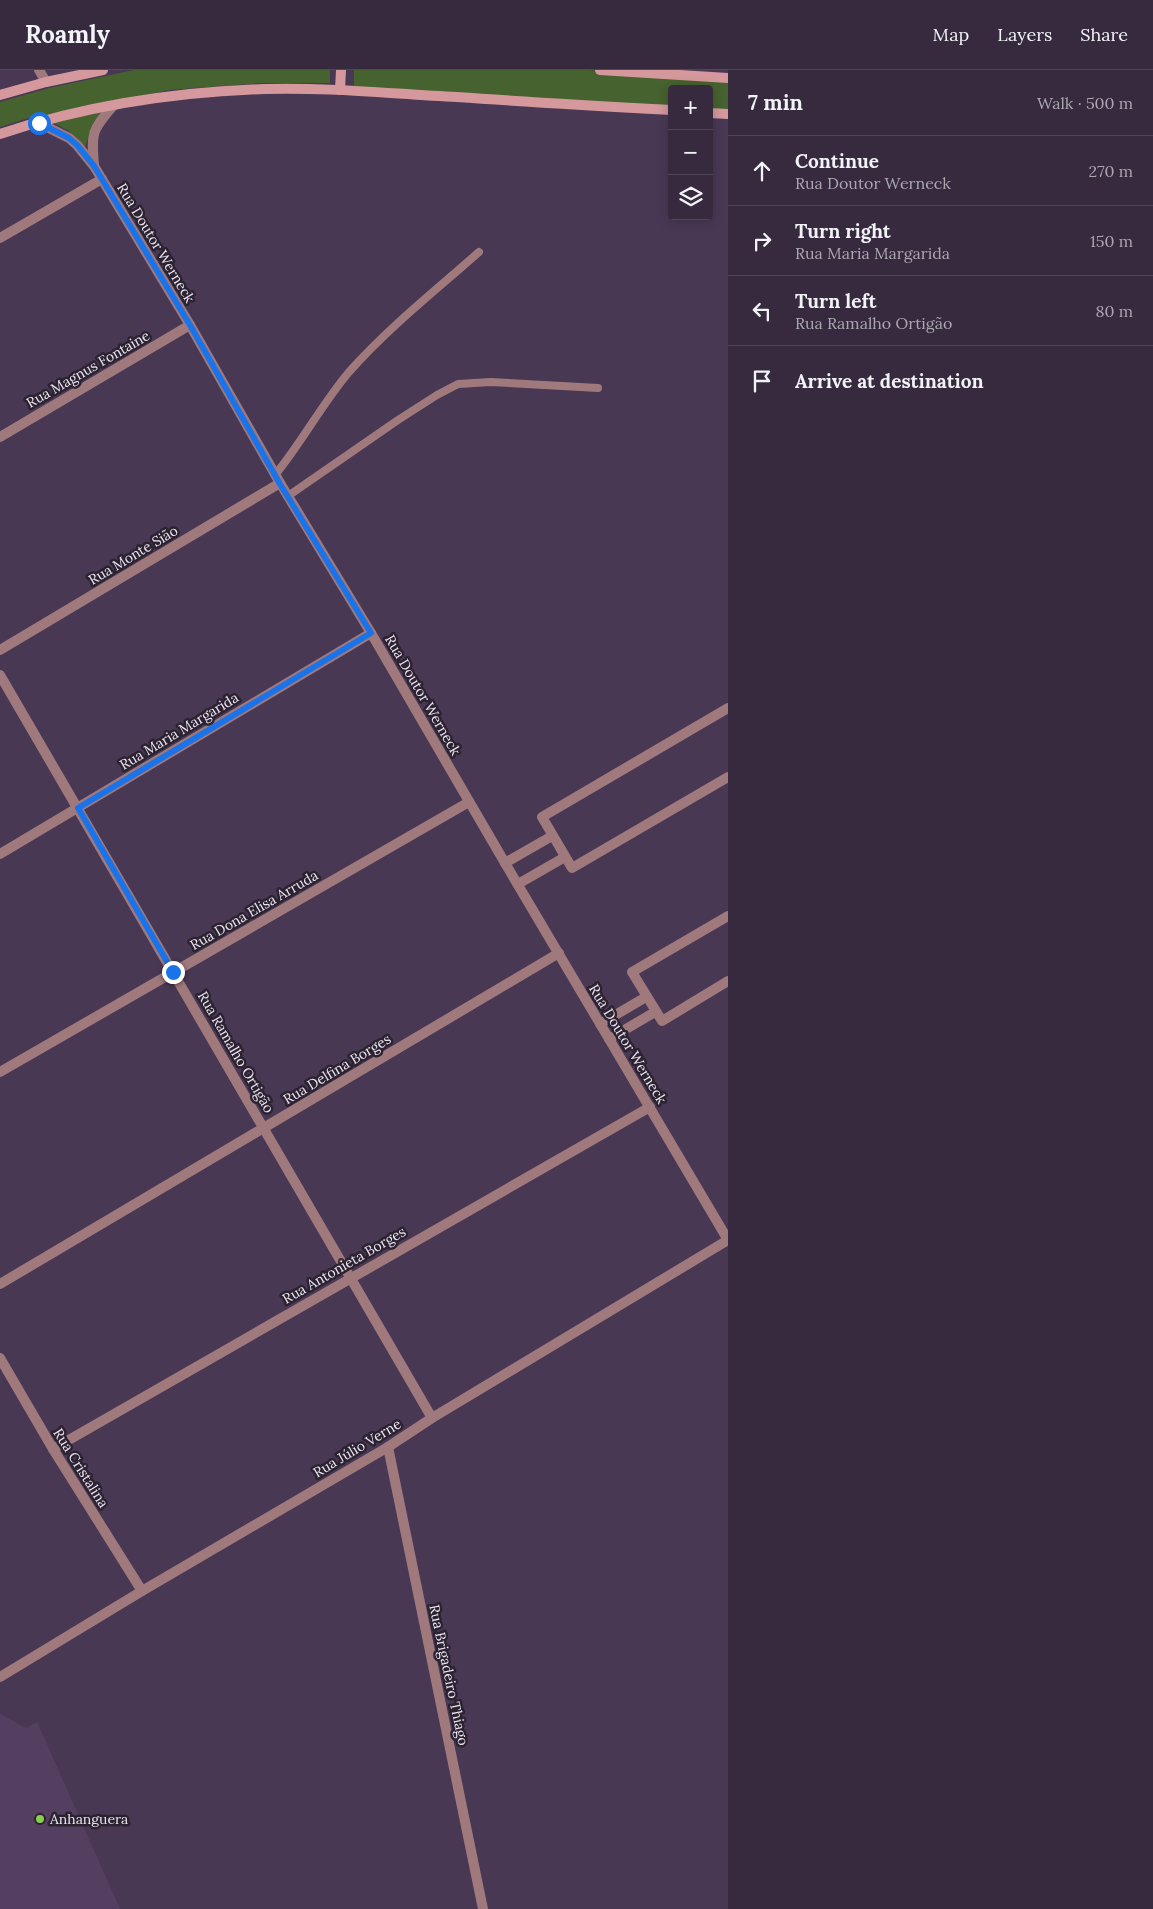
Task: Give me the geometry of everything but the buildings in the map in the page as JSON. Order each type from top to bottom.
[{"type":"main road","points":[[0,95],[46,82],[103,70]]},
{"type":"main road","points":[[340,90],[341,70]]},
{"type":"main road","points":[[600,70],[728,78]]},
{"type":"main road","points":[[0,134],[113,106],[169,97],[264,89],[340,90],[668,110]]},
{"type":"main road","points":[[713,113],[728,114]]},
{"type":"street","points":[[39,70],[46,82]]},
{"type":"street","name":"Rua Doutor Werneck","points":[[94,166],[92,143],[96,125],[113,106]]},
{"type":"street","name":"Rua Doutor Werneck","points":[[39,123],[69,138],[94,166],[190,325],[278,479],[371,633],[728,1240]]},
{"type":"street","points":[[0,238],[102,180]]},
{"type":"street","name":"Rua Magnus Fontaine","points":[[0,437],[190,325]]},
{"type":"street","name":"Rua Monte Sião","points":[[0,650],[278,479]]},
{"type":"street","name":"Rua Maria Margarida","points":[[0,854],[371,633]]},
{"type":"street","name":"Rua Ramalho Ortigão","points":[[0,675],[432,1418]]},
{"type":"street","points":[[728,708],[542,817],[572,868],[728,777]]},
{"type":"street","name":"Rua Dona Elisa Arruda","points":[[0,1072],[469,802]]},
{"type":"street","points":[[505,863],[552,836]]},
{"type":"street","points":[[518,884],[565,857]]},
{"type":"street","points":[[728,916],[632,972],[662,1021],[728,981]]},
{"type":"street","name":"Rua Delfina Borges","points":[[0,1284],[559,954]]},
{"type":"street","points":[[600,1024],[646,997]]},
{"type":"street","points":[[609,1039],[655,1012]]},
{"type":"street","name":"Rua Antonieta Borges","points":[[53,1449],[350,1277],[650,1107]]},
{"type":"street","name":"Rua Júlio Verne","points":[[0,1677],[388,1446],[728,1240]]},
{"type":"street","name":"Rua Cristalina","points":[[0,1358],[53,1449],[142,1591]]},
{"type":"street","name":"Rua Brigadeiro Thiago","points":[[388,1446],[483,1909]]},
{"type":"lane","points":[[278,479],[294,451],[348,374],[365,354],[479,252]]},
{"type":"lane","points":[[288,496],[398,420],[436,395],[458,384],[491,382],[598,388]]},
{"type":"shaded area","name":"Anhanguera","points":[[0,1714],[26,1728],[37,1722],[120,1909],[0,1909]]},
{"type":"green space","points":[[134,70],[330,70],[330,83],[261,83],[170,90],[113,101],[92,125],[85,148],[69,131],[38,115],[0,127],[0,102],[49,88]]},
{"type":"green space","points":[[354,70],[587,70],[728,79],[728,113],[713,112],[713,85],[668,85],[668,109],[354,90]]},
{"type":"place","name":"Anhanguera","points":[[40,1819]]},
{"type":"route","points":[[39,123],[69,138],[94,166],[190,325],[280,484],[371,633],[78,808],[173,972]]}]
